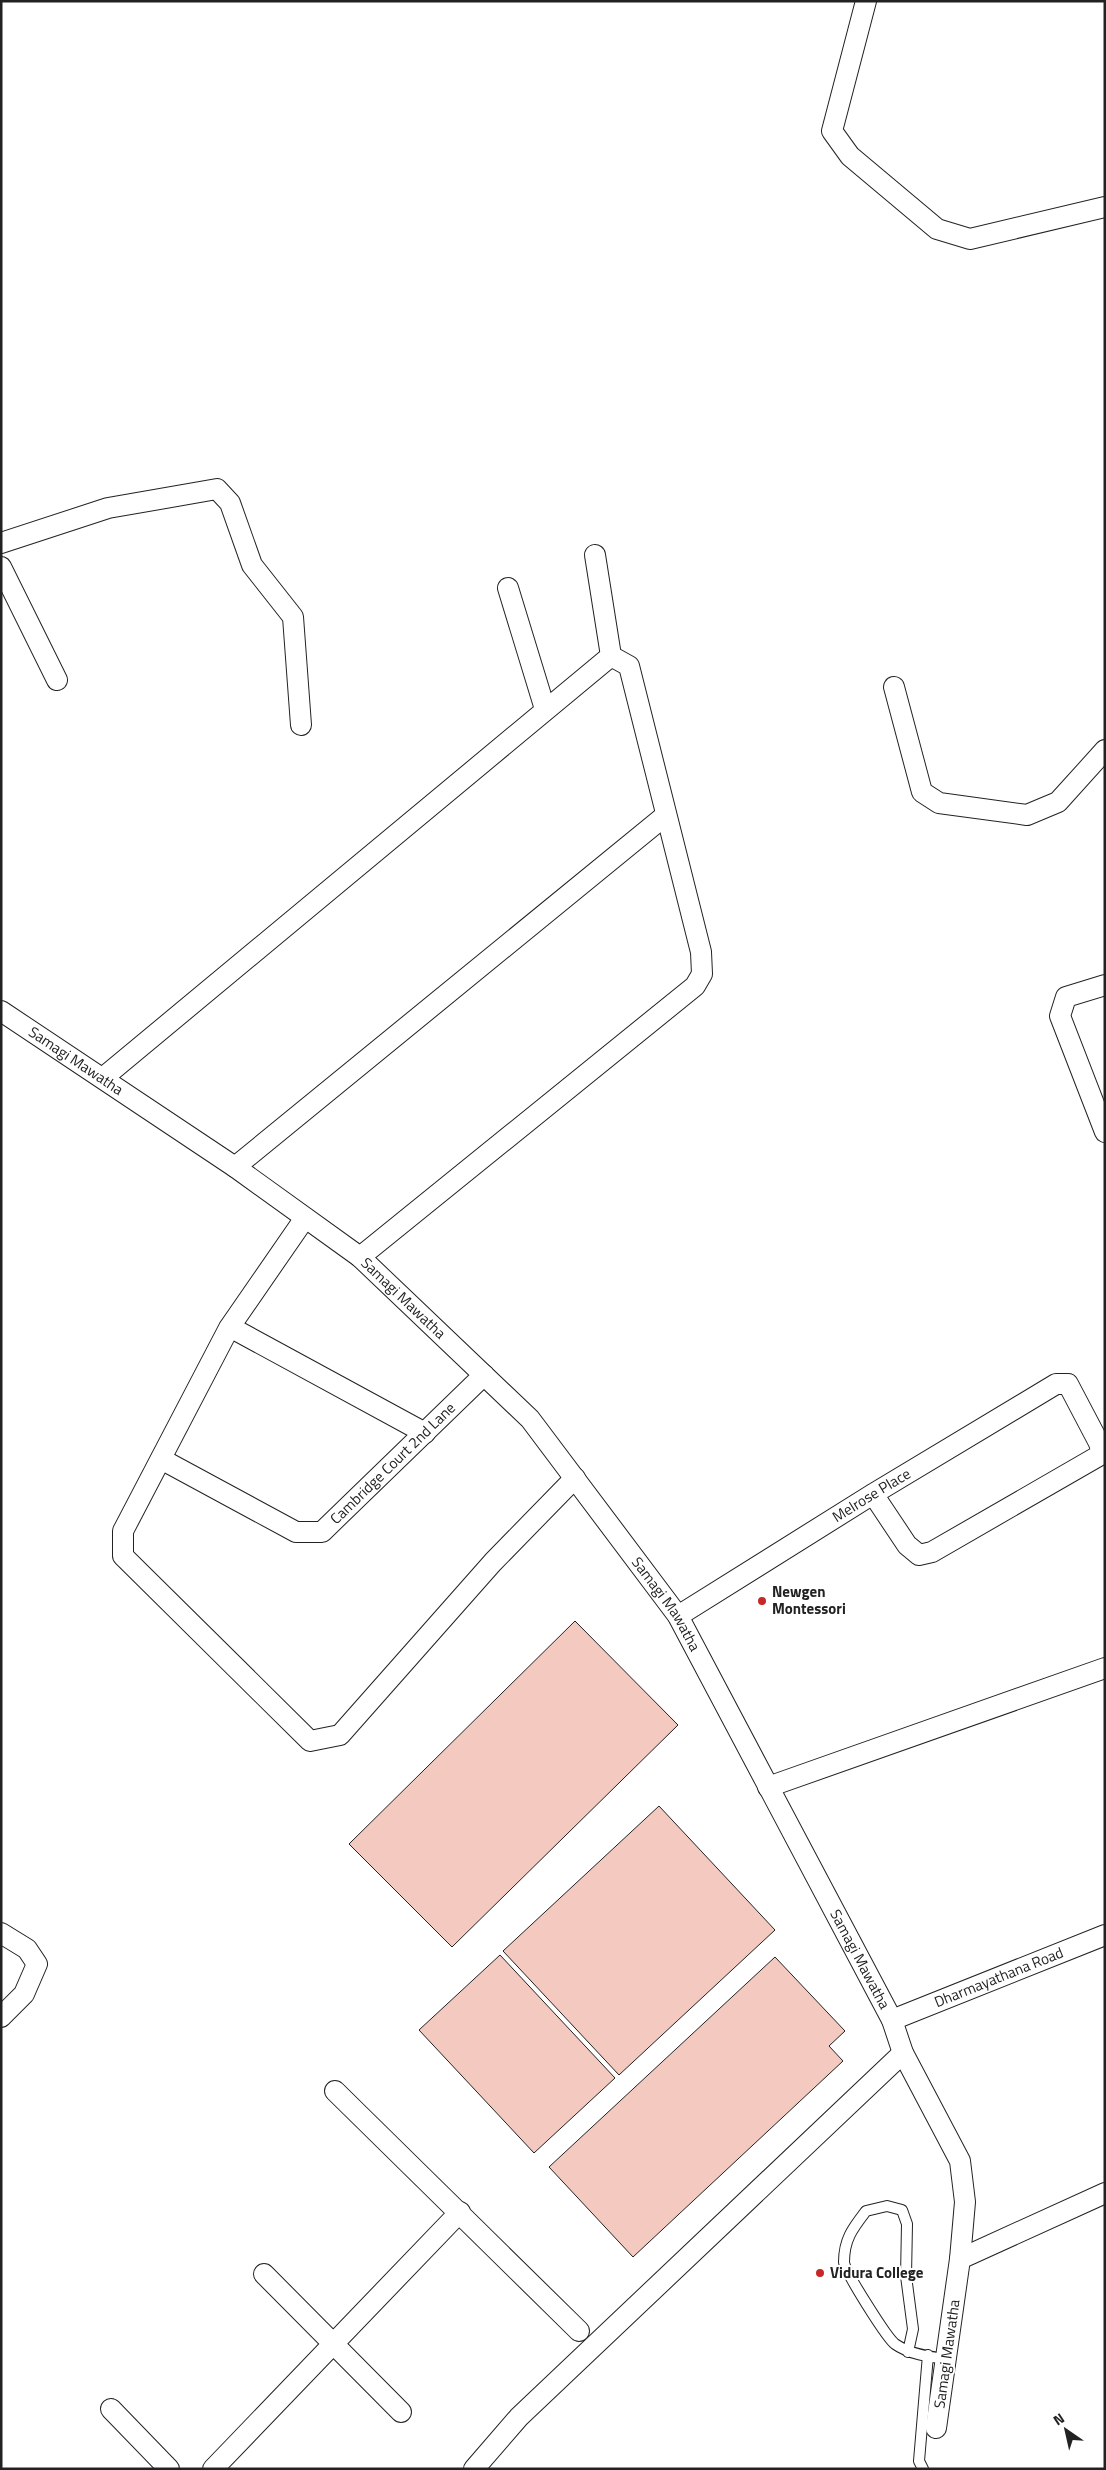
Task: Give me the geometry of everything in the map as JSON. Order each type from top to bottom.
[{"type":"street","points":[[866,1],[832,131],[850,156],[937,229],[970,239],[1105,207]]},
{"type":"street","points":[[1,543],[108,508],[217,489],[230,503],[252,565],[293,617],[301,725]]},
{"type":"street","points":[[595,555],[610,656]]},
{"type":"street","points":[[1,568],[57,680]]},
{"type":"street","points":[[508,588],[545,709]]},
{"type":"street","points":[[104,1077],[610,656]]},
{"type":"street","points":[[360,1257],[695,986],[702,974],[701,952],[629,666],[610,656]]},
{"type":"street","points":[[894,687],[922,792],[939,803],[1027,815],[1058,802],[1105,750]]},
{"type":"street","points":[[235,1167],[666,815]]},
{"type":"street","points":[[1105,984],[1066,996],[1060,1016],[1100,1106],[1105,1132]]},
{"type":"street","name":"Samagi Mawatha","points":[[1,1010],[104,1077],[235,1167],[360,1257],[530,1419],[678,1616],[892,2020],[903,2053],[960,2162],[965,2202],[960,2259],[937,2357],[936,2428]]},
{"type":"street","points":[[305,1218],[230,1327],[123,1531],[123,1556],[310,1741],[340,1736],[493,1562],[575,1478]]},
{"type":"street","points":[[230,1327],[424,1432]]},
{"type":"street","name":"Cambridge Court 2nd Lane","points":[[161,1459],[296,1532],[322,1532],[484,1375]]},
{"type":"street","name":"Melrose Place","points":[[678,1616],[873,1494],[1056,1384],[1068,1384],[1099,1443],[1102,1454],[932,1552],[919,1555],[907,1545],[873,1494]]},
{"type":"street","points":[[768,1787],[1105,1668]]},
{"type":"street","points":[[1,1933],[27,1949],[36,1964],[24,1994],[1,2017]]},
{"type":"street","name":"Dharmayathana Road","points":[[892,2020],[1105,1935]]},
{"type":"street","points":[[474,2469],[519,2417],[903,2053]]},
{"type":"street","points":[[335,2091],[579,2330]]},
{"type":"street","points":[[960,2259],[1105,2193]]},
{"type":"street","points":[[213,2469],[460,2212]]},
{"type":"street","points":[[264,2274],[401,2412]]},
{"type":"street","points":[[111,2409],[169,2469]]},
{"type":"lane","points":[[908,2352],[913,2329],[906,2276],[907,2224],[902,2210],[887,2206],[866,2211],[847,2237],[844,2264],[855,2286],[893,2343],[908,2352],[937,2357],[919,2461],[924,2469]]},
{"type":"building","points":[[575,1621],[678,1725],[452,1947],[349,1844]]},
{"type":"building","points":[[659,1806],[775,1930],[619,2075],[503,1951]]},
{"type":"building","points":[[500,1955],[615,2078],[534,2153],[419,2030]]},
{"type":"building","points":[[775,1957],[845,2031],[829,2046],[843,2061],[633,2257],[549,2167]]},
{"type":"place","name":"Newgen Montessori","points":[[762,1601]]},
{"type":"place","name":"Vidura College","points":[[820,2273]]}]
